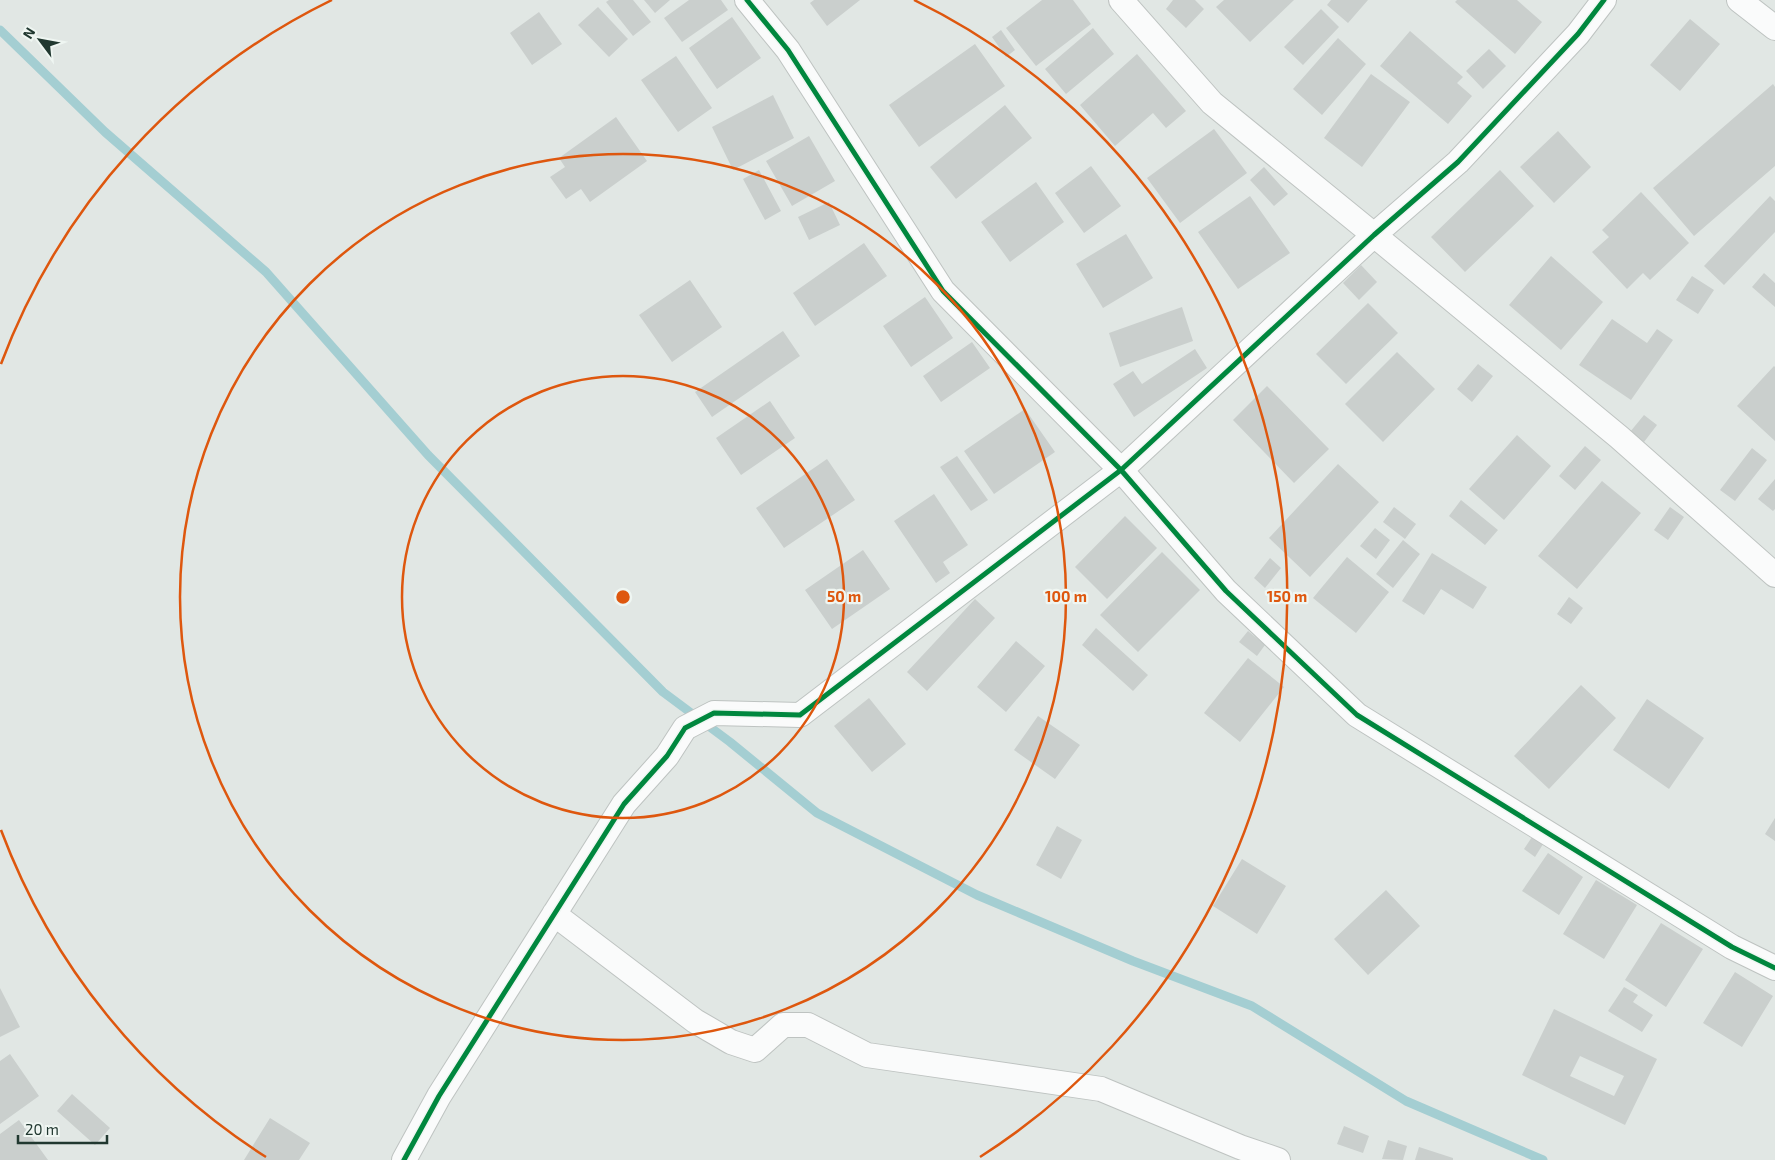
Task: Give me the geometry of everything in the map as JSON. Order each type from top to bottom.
[{"type":"street","points":[[747,0],[788,50],[943,291],[1121,470],[1226,591],[1358,715],[1732,947],[1775,968]]},
{"type":"street","points":[[1121,0],[1212,103],[1619,438],[1775,575]]},
{"type":"street","points":[[404,1160],[439,1096],[624,804],[667,756],[685,728],[714,713],[800,715],[1121,470],[1374,235],[1458,162],[1578,34],[1604,0]]},
{"type":"street","points":[[1739,0],[1775,28]]},
{"type":"street","points":[[554,914],[695,1021],[731,1042],[755,1050],[783,1025],[808,1025],[867,1055],[1100,1090],[1240,1147],[1278,1160]]},
{"type":"building","points":[[609,0],[633,0],[651,22],[633,36],[606,2]]},
{"type":"building","points":[[644,0],[670,0],[655,13]]},
{"type":"building","points":[[689,0],[721,0],[728,10],[682,42],[664,18]]},
{"type":"building","points":[[814,0],[860,0],[827,26],[810,3]]},
{"type":"building","points":[[1042,0],[1073,0],[1091,24],[1036,66],[1006,28]]},
{"type":"building","points":[[1173,0],[1195,0],[1204,9],[1186,28],[1166,9]]},
{"type":"building","points":[[1224,0],[1294,0],[1250,42],[1216,7]]},
{"type":"building","points":[[1331,0],[1368,0],[1348,23],[1327,5]]},
{"type":"building","points":[[1457,0],[1517,0],[1542,22],[1515,54],[1455,2]]},
{"type":"building","points":[[598,7],[628,39],[609,57],[578,25]]},
{"type":"building","points":[[1321,9],[1339,27],[1303,65],[1284,47]]},
{"type":"building","points":[[539,12],[562,44],[532,65],[510,33]]},
{"type":"building","points":[[732,17],[761,58],[717,89],[689,48]]},
{"type":"building","points":[[1690,19],[1720,44],[1680,91],[1650,65]]},
{"type":"building","points":[[1093,28],[1114,54],[1066,94],[1045,69]]},
{"type":"building","points":[[1001,30],[1015,50],[1006,57],[992,37]]},
{"type":"building","points":[[1410,31],[1463,77],[1457,83],[1472,96],[1448,124],[1380,66]]},
{"type":"building","points":[[1338,38],[1366,64],[1322,115],[1293,89]]},
{"type":"building","points":[[975,44],[1005,86],[919,147],[889,105]]},
{"type":"building","points":[[1489,49],[1506,66],[1483,89],[1466,71]]},
{"type":"building","points":[[1137,54],[1186,111],[1166,128],[1153,113],[1115,146],[1080,105]]},
{"type":"building","points":[[676,56],[712,108],[678,132],[641,80]]},
{"type":"building","points":[[1371,74],[1410,102],[1362,167],[1324,138]]},
{"type":"building","points":[[1773,84],[1775,87],[1775,166],[1694,236],[1653,188]]},
{"type":"building","points":[[773,95],[794,138],[733,170],[712,127]]},
{"type":"building","points":[[1005,105],[1032,138],[956,199],[930,167]]},
{"type":"building","points":[[616,117],[647,161],[590,202],[581,189],[566,199],[550,177],[565,167],[559,158]]},
{"type":"building","points":[[1214,129],[1247,173],[1180,223],[1147,178]]},
{"type":"building","points":[[1558,131],[1591,167],[1554,203],[1520,167]]},
{"type":"building","points":[[809,136],[835,181],[792,206],[766,161]]},
{"type":"building","points":[[1091,166],[1121,206],[1084,233],[1055,193]]},
{"type":"building","points":[[1264,167],[1288,194],[1274,206],[1250,180]]},
{"type":"building","points":[[759,170],[781,211],[765,220],[743,179]]},
{"type":"building","points":[[1500,170],[1534,206],[1465,272],[1431,237]]},
{"type":"building","points":[[1036,182],[1064,222],[1010,262],[981,222]]},
{"type":"building","points":[[1641,192],[1689,243],[1650,280],[1643,273],[1627,289],[1592,252],[1609,237],[1602,230]]},
{"type":"building","points":[[1250,196],[1290,253],[1238,289],[1198,232]]},
{"type":"building","points":[[1770,196],[1775,201],[1775,232],[1724,285],[1704,266]]},
{"type":"building","points":[[829,202],[840,225],[809,240],[798,217]]},
{"type":"building","points":[[1126,234],[1153,278],[1103,308],[1076,264]]},
{"type":"building","points":[[864,243],[887,276],[815,326],[793,293]]},
{"type":"building","points":[[1551,256],[1603,302],[1561,350],[1509,305]]},
{"type":"building","points":[[1361,265],[1377,282],[1359,300],[1343,283]]},
{"type":"building","points":[[1764,273],[1775,283],[1775,307],[1752,287]]},
{"type":"building","points":[[1692,276],[1714,290],[1698,314],[1676,300]]},
{"type":"building","points":[[690,280],[722,327],[672,362],[639,315]]},
{"type":"building","points":[[925,297],[953,338],[911,367],[883,326]]},
{"type":"building","points":[[1368,303],[1398,333],[1346,384],[1316,354]]},
{"type":"building","points":[[1182,307],[1193,341],[1120,367],[1109,333]]},
{"type":"building","points":[[1612,319],[1647,343],[1657,329],[1673,340],[1631,400],[1579,365]]},
{"type":"building","points":[[783,331],[800,356],[712,417],[695,392]]},
{"type":"building","points":[[972,342],[990,368],[941,402],[923,376]]},
{"type":"building","points":[[1195,349],[1207,368],[1134,417],[1113,384],[1133,371],[1142,384]]},
{"type":"building","points":[[1397,352],[1435,389],[1383,442],[1345,404]]},
{"type":"building","points":[[1478,364],[1493,376],[1472,402],[1457,389]]},
{"type":"building","points":[[1775,367],[1775,441],[1737,406]]},
{"type":"building","points":[[1267,386],[1329,449],[1294,483],[1233,420]]},
{"type":"building","points":[[770,401],[795,438],[741,475],[716,438]]},
{"type":"building","points":[[1025,409],[1055,452],[994,494],[964,451]]},
{"type":"building","points":[[1644,415],[1657,425],[1644,442],[1630,432]]},
{"type":"building","points":[[1517,435],[1551,466],[1504,520],[1469,489]]},
{"type":"building","points":[[1585,446],[1601,460],[1575,490],[1559,476]]},
{"type":"building","points":[[1752,448],[1767,460],[1735,501],[1720,490]]},
{"type":"building","points":[[957,456],[988,500],[971,511],[940,467]]},
{"type":"building","points":[[827,459],[855,500],[784,548],[756,508]]},
{"type":"building","points":[[1338,464],[1379,502],[1310,577],[1269,538]]},
{"type":"building","points":[[1775,479],[1775,509],[1773,511],[1758,499]]},
{"type":"building","points":[[1602,481],[1641,513],[1577,589],[1538,556]]},
{"type":"building","points":[[934,494],[968,545],[943,562],[950,573],[936,583],[894,521]]},
{"type":"building","points":[[1461,500],[1498,530],[1485,545],[1449,516]]},
{"type":"building","points":[[1394,507],[1416,524],[1405,539],[1383,522]]},
{"type":"building","points":[[1670,507],[1684,517],[1668,540],[1654,530]]},
{"type":"building","points":[[1125,516],[1157,548],[1107,599],[1075,567]]},
{"type":"building","points":[[1375,528],[1390,540],[1376,559],[1360,546]]},
{"type":"building","points":[[1403,540],[1420,554],[1393,588],[1376,574]]},
{"type":"building","points":[[863,550],[890,589],[832,629],[805,590]]},
{"type":"building","points":[[1162,552],[1200,590],[1138,652],[1100,615]]},
{"type":"building","points":[[1432,553],[1487,587],[1473,609],[1441,589],[1424,615],[1402,601]]},
{"type":"building","points":[[1347,557],[1389,592],[1356,633],[1313,598]]},
{"type":"building","points":[[1270,558],[1281,568],[1265,588],[1254,578]]},
{"type":"building","points":[[1569,597],[1583,608],[1571,624],[1557,614]]},
{"type":"building","points":[[975,599],[995,618],[927,691],[907,672]]},
{"type":"building","points":[[1096,628],[1148,675],[1133,691],[1082,645]]},
{"type":"building","points":[[1248,631],[1265,645],[1257,656],[1239,642]]},
{"type":"building","points":[[1016,641],[1045,666],[1006,712],[977,687]]},
{"type":"building","points":[[1248,658],[1284,687],[1240,742],[1204,713]]},
{"type":"building","points":[[1581,685],[1616,718],[1549,789],[1514,756]]},
{"type":"building","points":[[869,698],[906,744],[872,772],[834,726]]},
{"type":"building","points":[[1647,699],[1704,738],[1669,789],[1613,750]]},
{"type":"building","points":[[1038,716],[1080,745],[1055,779],[1014,750]]},
{"type":"building","points":[[1775,818],[1775,841],[1765,834]]},
{"type":"building","points":[[1057,826],[1082,840],[1061,879],[1036,865]]},
{"type":"building","points":[[1534,834],[1545,841],[1535,857],[1524,849]]},
{"type":"building","points":[[1548,853],[1583,877],[1559,915],[1522,891]]},
{"type":"building","points":[[1242,859],[1286,886],[1257,934],[1213,906]]},
{"type":"building","points":[[1596,880],[1637,905],[1604,959],[1563,934]]},
{"type":"building","points":[[1386,890],[1420,926],[1368,975],[1334,939]]},
{"type":"building","points":[[1661,923],[1703,949],[1666,1007],[1625,980]]},
{"type":"building","points":[[1735,972],[1773,996],[1742,1047],[1703,1023]]},
{"type":"building","points":[[1624,987],[1638,995],[1633,1002],[1653,1015],[1642,1032],[1608,1011]]},
{"type":"building","points":[[0,988],[20,1027],[0,1037]]},
{"type":"building","points":[[1554,1009],[1657,1059],[1625,1125],[1522,1075]],"holes":[[[1580,1056],[1624,1076],[1614,1096],[1570,1076]]]},
{"type":"building","points":[[10,1054],[39,1096],[0,1124],[0,1061]]},
{"type":"building","points":[[72,1094],[110,1128],[95,1145],[57,1111]]},
{"type":"building","points":[[270,1118],[310,1143],[299,1160],[244,1160]]},
{"type":"building","points":[[19,1120],[48,1160],[0,1160],[0,1134]]},
{"type":"building","points":[[1344,1126],[1369,1136],[1363,1153],[1337,1144]]},
{"type":"building","points":[[1388,1140],[1407,1146],[1403,1160],[1382,1159]]},
{"type":"building","points":[[1419,1147],[1453,1158],[1453,1160],[1415,1160]]},
{"type":"waterway","points":[[0,30],[105,132],[266,272],[428,455],[663,692],[730,742],[817,813],[977,895],[1133,961],[1252,1006],[1406,1101],[1543,1160]]},
{"type":"cycle path","points":[[747,0],[788,50],[943,291],[1121,470],[1226,591],[1357,715],[1732,947],[1775,968]]},
{"type":"cycle path","points":[[404,1160],[439,1096],[624,804],[667,756],[685,728],[714,713],[800,715],[1121,470],[1374,235],[1458,162],[1578,34],[1604,0]]}]
